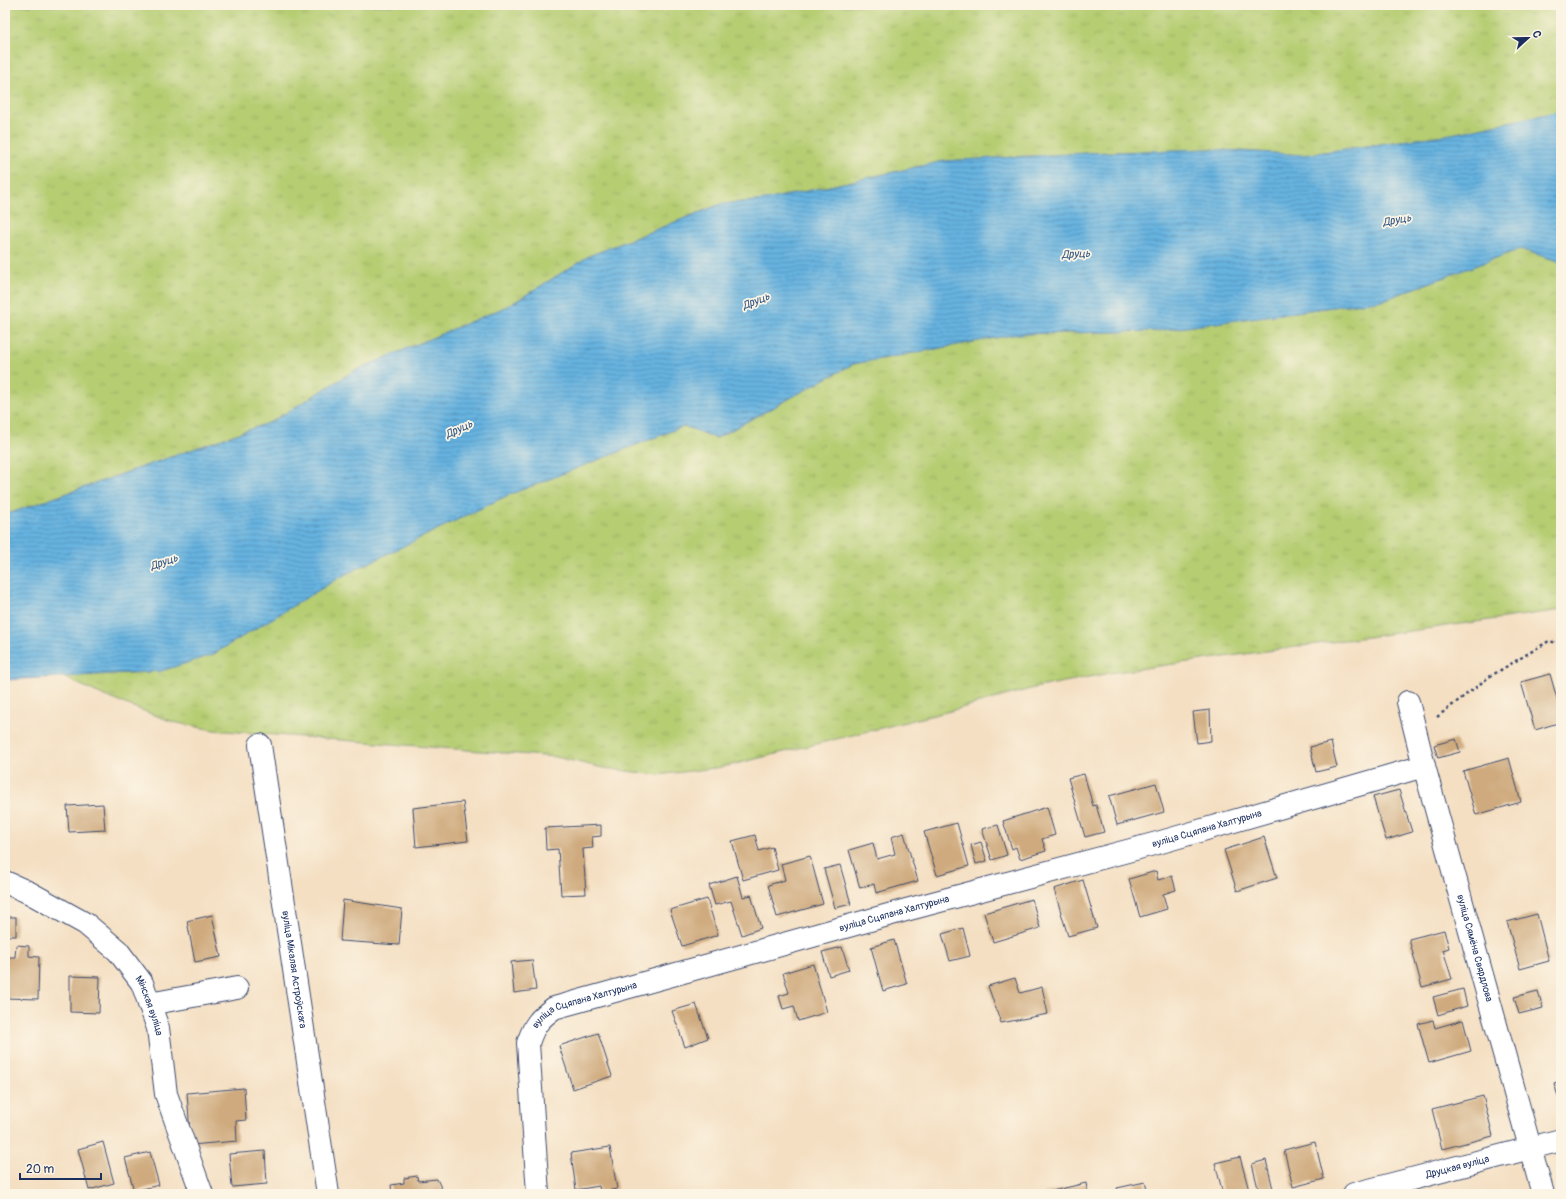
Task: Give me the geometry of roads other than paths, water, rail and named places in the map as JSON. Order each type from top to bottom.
[{"type":"street","name":"вуліца Сямёна Свярдлова","points":[[1408,702],[1424,766],[1543,1194]]},
{"type":"street","name":"вуліца Мікалая Астроўскага","points":[[260,745],[328,1194]]},
{"type":"street","name":"вуліца Сцяпана Халтурына","points":[[538,1194],[528,1043],[534,1026],[542,1016],[554,1008],[891,914],[1161,842],[1424,766]]},
{"type":"street","name":"Мінская вуліца","points":[[5,882],[30,893],[86,924],[122,958],[142,982],[158,1028],[166,1094],[202,1194]]},
{"type":"street","points":[[149,1004],[237,988]]},
{"type":"street","name":"Друцкая вуліца","points":[[1354,1194],[1561,1140]]},
{"type":"water","name":"Друць","points":[[1561,111],[1561,262],[1520,249],[1383,300],[1156,331],[1017,334],[853,364],[716,438],[684,426],[506,496],[342,576],[212,655],[161,671],[5,680],[5,515],[271,422],[354,371],[510,305],[589,256],[721,204],[766,200],[944,161],[1087,153],[1208,149],[1303,155],[1452,134]]}]
